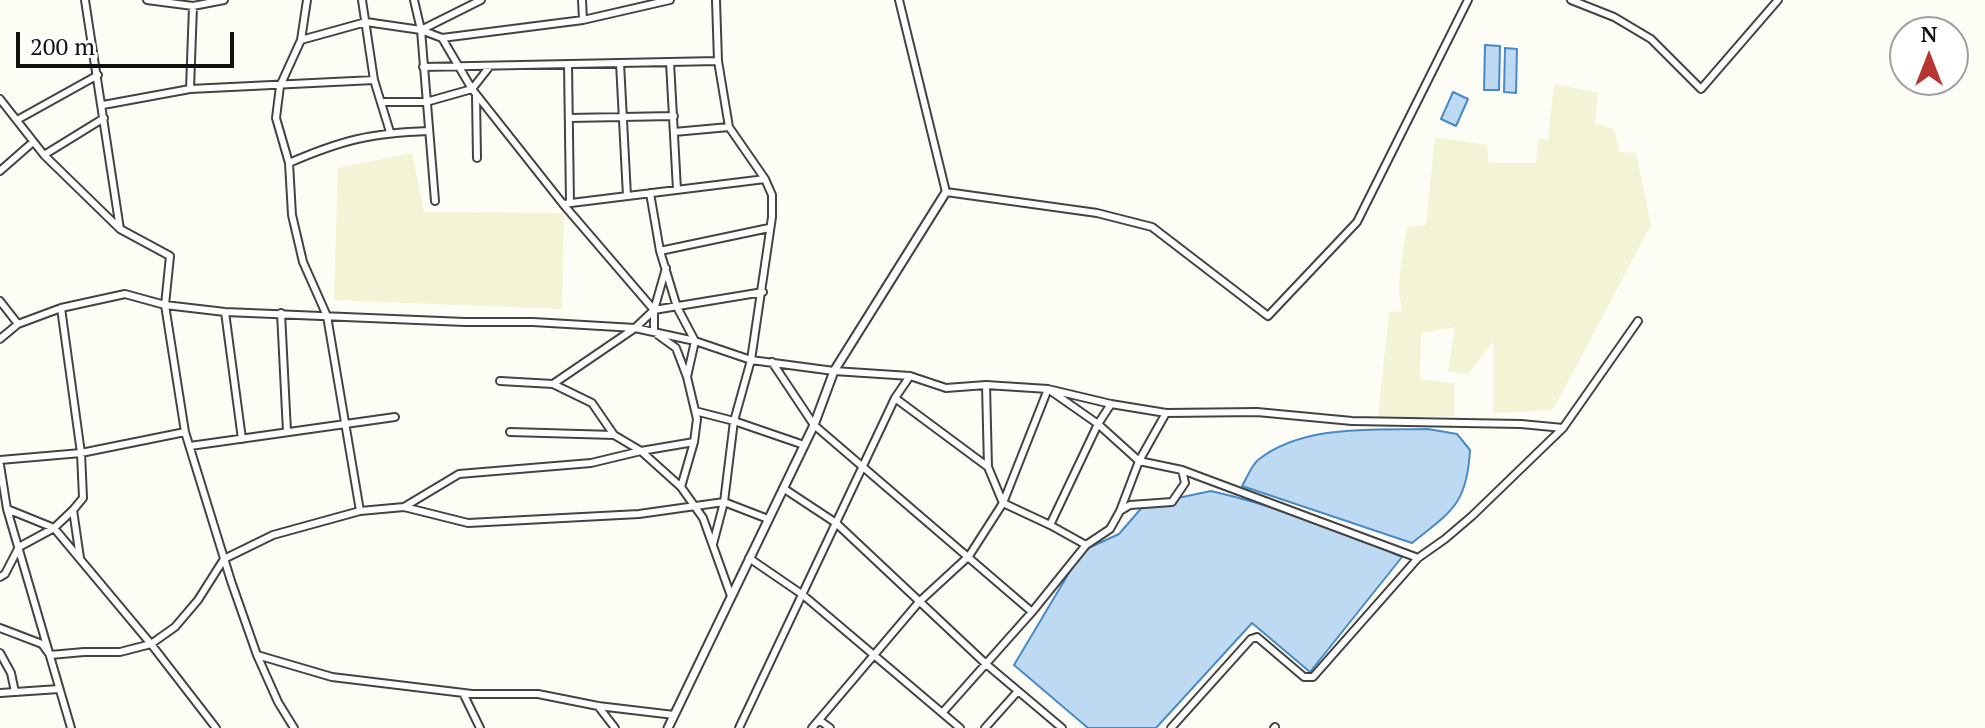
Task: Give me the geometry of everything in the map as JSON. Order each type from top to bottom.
[{"type":"street","points":[[85,0],[120,229]]},
{"type":"street","points":[[147,0],[193,6],[224,0]]},
{"type":"street","points":[[307,0],[301,40],[280,86],[276,118],[289,163],[292,215],[303,262],[327,316],[360,511]]},
{"type":"street","points":[[362,0],[374,80],[390,132]]},
{"type":"street","points":[[414,0],[421,30],[435,201]]},
{"type":"street","points":[[421,30],[481,0]]},
{"type":"street","points":[[582,0],[583,20]]},
{"type":"street","points":[[636,0],[639,9]]},
{"type":"street","points":[[301,40],[366,22],[421,30],[442,38],[583,20],[670,0]]},
{"type":"street","points":[[713,544],[724,502],[734,421],[751,360],[763,292],[772,195],[765,179],[729,127],[718,61],[716,0]]},
{"type":"street","points":[[668,728],[814,425],[834,371],[946,192],[899,0]]},
{"type":"street","points":[[946,192],[1097,213],[1152,227],[1268,316],[1357,222],[1468,0]]},
{"type":"street","points":[[1571,0],[1614,17],[1651,39],[1701,89],[1778,0]]},
{"type":"street","points":[[190,89],[193,6]]},
{"type":"street","points":[[442,38],[474,92],[654,310]]},
{"type":"street","points":[[423,67],[718,61]]},
{"type":"street","points":[[670,62],[677,190]]},
{"type":"street","points":[[620,63],[627,196]]},
{"type":"street","points":[[567,204],[568,64]]},
{"type":"street","points":[[477,158],[474,92],[490,65]]},
{"type":"street","points":[[17,120],[98,75]]},
{"type":"street","points":[[103,105],[190,89],[374,80]]},
{"type":"street","points":[[382,102],[426,102],[474,92]]},
{"type":"street","points":[[0,99],[44,155],[120,229],[170,256],[165,305],[185,432],[257,655],[278,702],[294,728]]},
{"type":"street","points":[[569,118],[674,116]]},
{"type":"street","points":[[44,155],[104,118]]},
{"type":"street","points":[[674,132],[729,127]]},
{"type":"street","points":[[289,163],[348,139],[390,132],[429,131]]},
{"type":"street","points":[[0,171],[33,142]]},
{"type":"street","points":[[567,204],[765,179]]},
{"type":"street","points":[[650,193],[660,251],[677,307],[695,341],[687,377]]},
{"type":"street","points":[[660,251],[769,228]]},
{"type":"street","points":[[654,332],[654,310],[666,268]]},
{"type":"street","points":[[553,384],[635,328],[654,310],[763,292]]},
{"type":"street","points":[[0,339],[18,324],[61,308],[125,294],[165,305],[225,312],[635,328],[695,341],[751,360],[834,371],[910,376],[946,388],[986,385],[1048,389],[1166,413],[1257,412],[1352,421],[1521,424],[1563,428]]},
{"type":"street","points":[[0,301],[18,324]]},
{"type":"street","points":[[0,577],[5,574],[19,547],[54,528],[83,498],[81,453],[61,308]]},
{"type":"street","points":[[225,312],[242,439]]},
{"type":"street","points":[[281,313],[287,432]]},
{"type":"street","points":[[1171,728],[1251,639],[1257,637],[1304,677],[1313,677],[1418,558],[1463,524],[1563,428],[1638,321]]},
{"type":"street","points":[[654,332],[676,348],[695,411],[694,442],[681,487]]},
{"type":"street","points":[[772,362],[814,425],[1032,612]]},
{"type":"street","points":[[739,728],[895,398],[910,376]]},
{"type":"street","points":[[500,381],[553,384],[592,403],[614,435],[641,451],[696,504],[731,596]]},
{"type":"street","points":[[986,385],[988,467],[1003,503],[1086,545]]},
{"type":"street","points":[[1048,389],[1098,424],[1139,461],[1182,470],[1418,558]]},
{"type":"street","points":[[812,728],[919,602],[969,556],[1003,503],[1048,389]]},
{"type":"street","points":[[895,398],[988,467]]},
{"type":"street","points":[[1050,525],[1098,424],[1111,404]]},
{"type":"street","points":[[695,411],[804,445]]},
{"type":"street","points":[[943,712],[1032,612],[1086,545],[1110,529],[1139,461],[1166,413]]},
{"type":"street","points":[[190,446],[395,417]]},
{"type":"street","points":[[71,728],[7,509],[0,462],[81,453],[185,432]]},
{"type":"street","points":[[510,432],[614,435]]},
{"type":"street","points":[[404,507],[459,474],[591,463],[694,442]]},
{"type":"street","points":[[1120,511],[1130,505],[1172,502],[1185,483],[1182,470]]},
{"type":"street","points":[[783,488],[836,523],[986,664],[1062,728]]},
{"type":"street","points":[[50,655],[120,652],[151,644],[175,627],[198,600],[224,559],[273,535],[360,511],[404,507],[468,523],[639,514],[724,502],[768,519]]},
{"type":"street","points":[[7,509],[54,528],[216,728]]},
{"type":"street","points":[[73,510],[81,560]]},
{"type":"street","points":[[749,558],[803,595],[960,728]]},
{"type":"street","points":[[0,628],[42,644],[50,655]]},
{"type":"street","points":[[0,653],[11,673],[15,692]]},
{"type":"street","points":[[257,655],[332,677],[463,693],[538,694],[598,706],[674,715]]},
{"type":"street","points":[[0,693],[59,689]]},
{"type":"street","points":[[985,728],[1018,691]]},
{"type":"street","points":[[463,693],[480,728]]},
{"type":"street","points":[[598,706],[615,728]]},
{"type":"street","points":[[819,720],[830,728]]},
{"type":"green space","points":[[1554,84],[1598,93],[1595,123],[1614,129],[1620,152],[1636,153],[1651,225],[1553,410],[1493,413],[1493,342],[1468,374],[1448,372],[1455,327],[1421,334],[1420,379],[1454,383],[1454,416],[1378,418],[1389,312],[1402,311],[1400,272],[1407,227],[1426,225],[1435,137],[1487,145],[1489,163],[1536,163],[1538,138],[1548,140]]},
{"type":"green space","points":[[412,153],[424,212],[564,213],[562,309],[334,300],[338,168]]},
{"type":"water","points":[[1485,45],[1500,46],[1499,90],[1484,90]]},
{"type":"water","points":[[1505,48],[1517,49],[1516,93],[1504,92]]},
{"type":"water","points":[[1453,92],[1468,99],[1456,126],[1441,119]]},
{"type":"water","points":[[1428,429],[1457,434],[1470,450],[1468,468],[1455,505],[1412,543],[1242,486],[1258,460],[1296,440],[1340,431]]},
{"type":"water","points":[[1211,491],[1308,520],[1402,557],[1310,672],[1252,623],[1156,728],[1088,728],[1014,665],[1082,551],[1119,534],[1144,505]]}]
